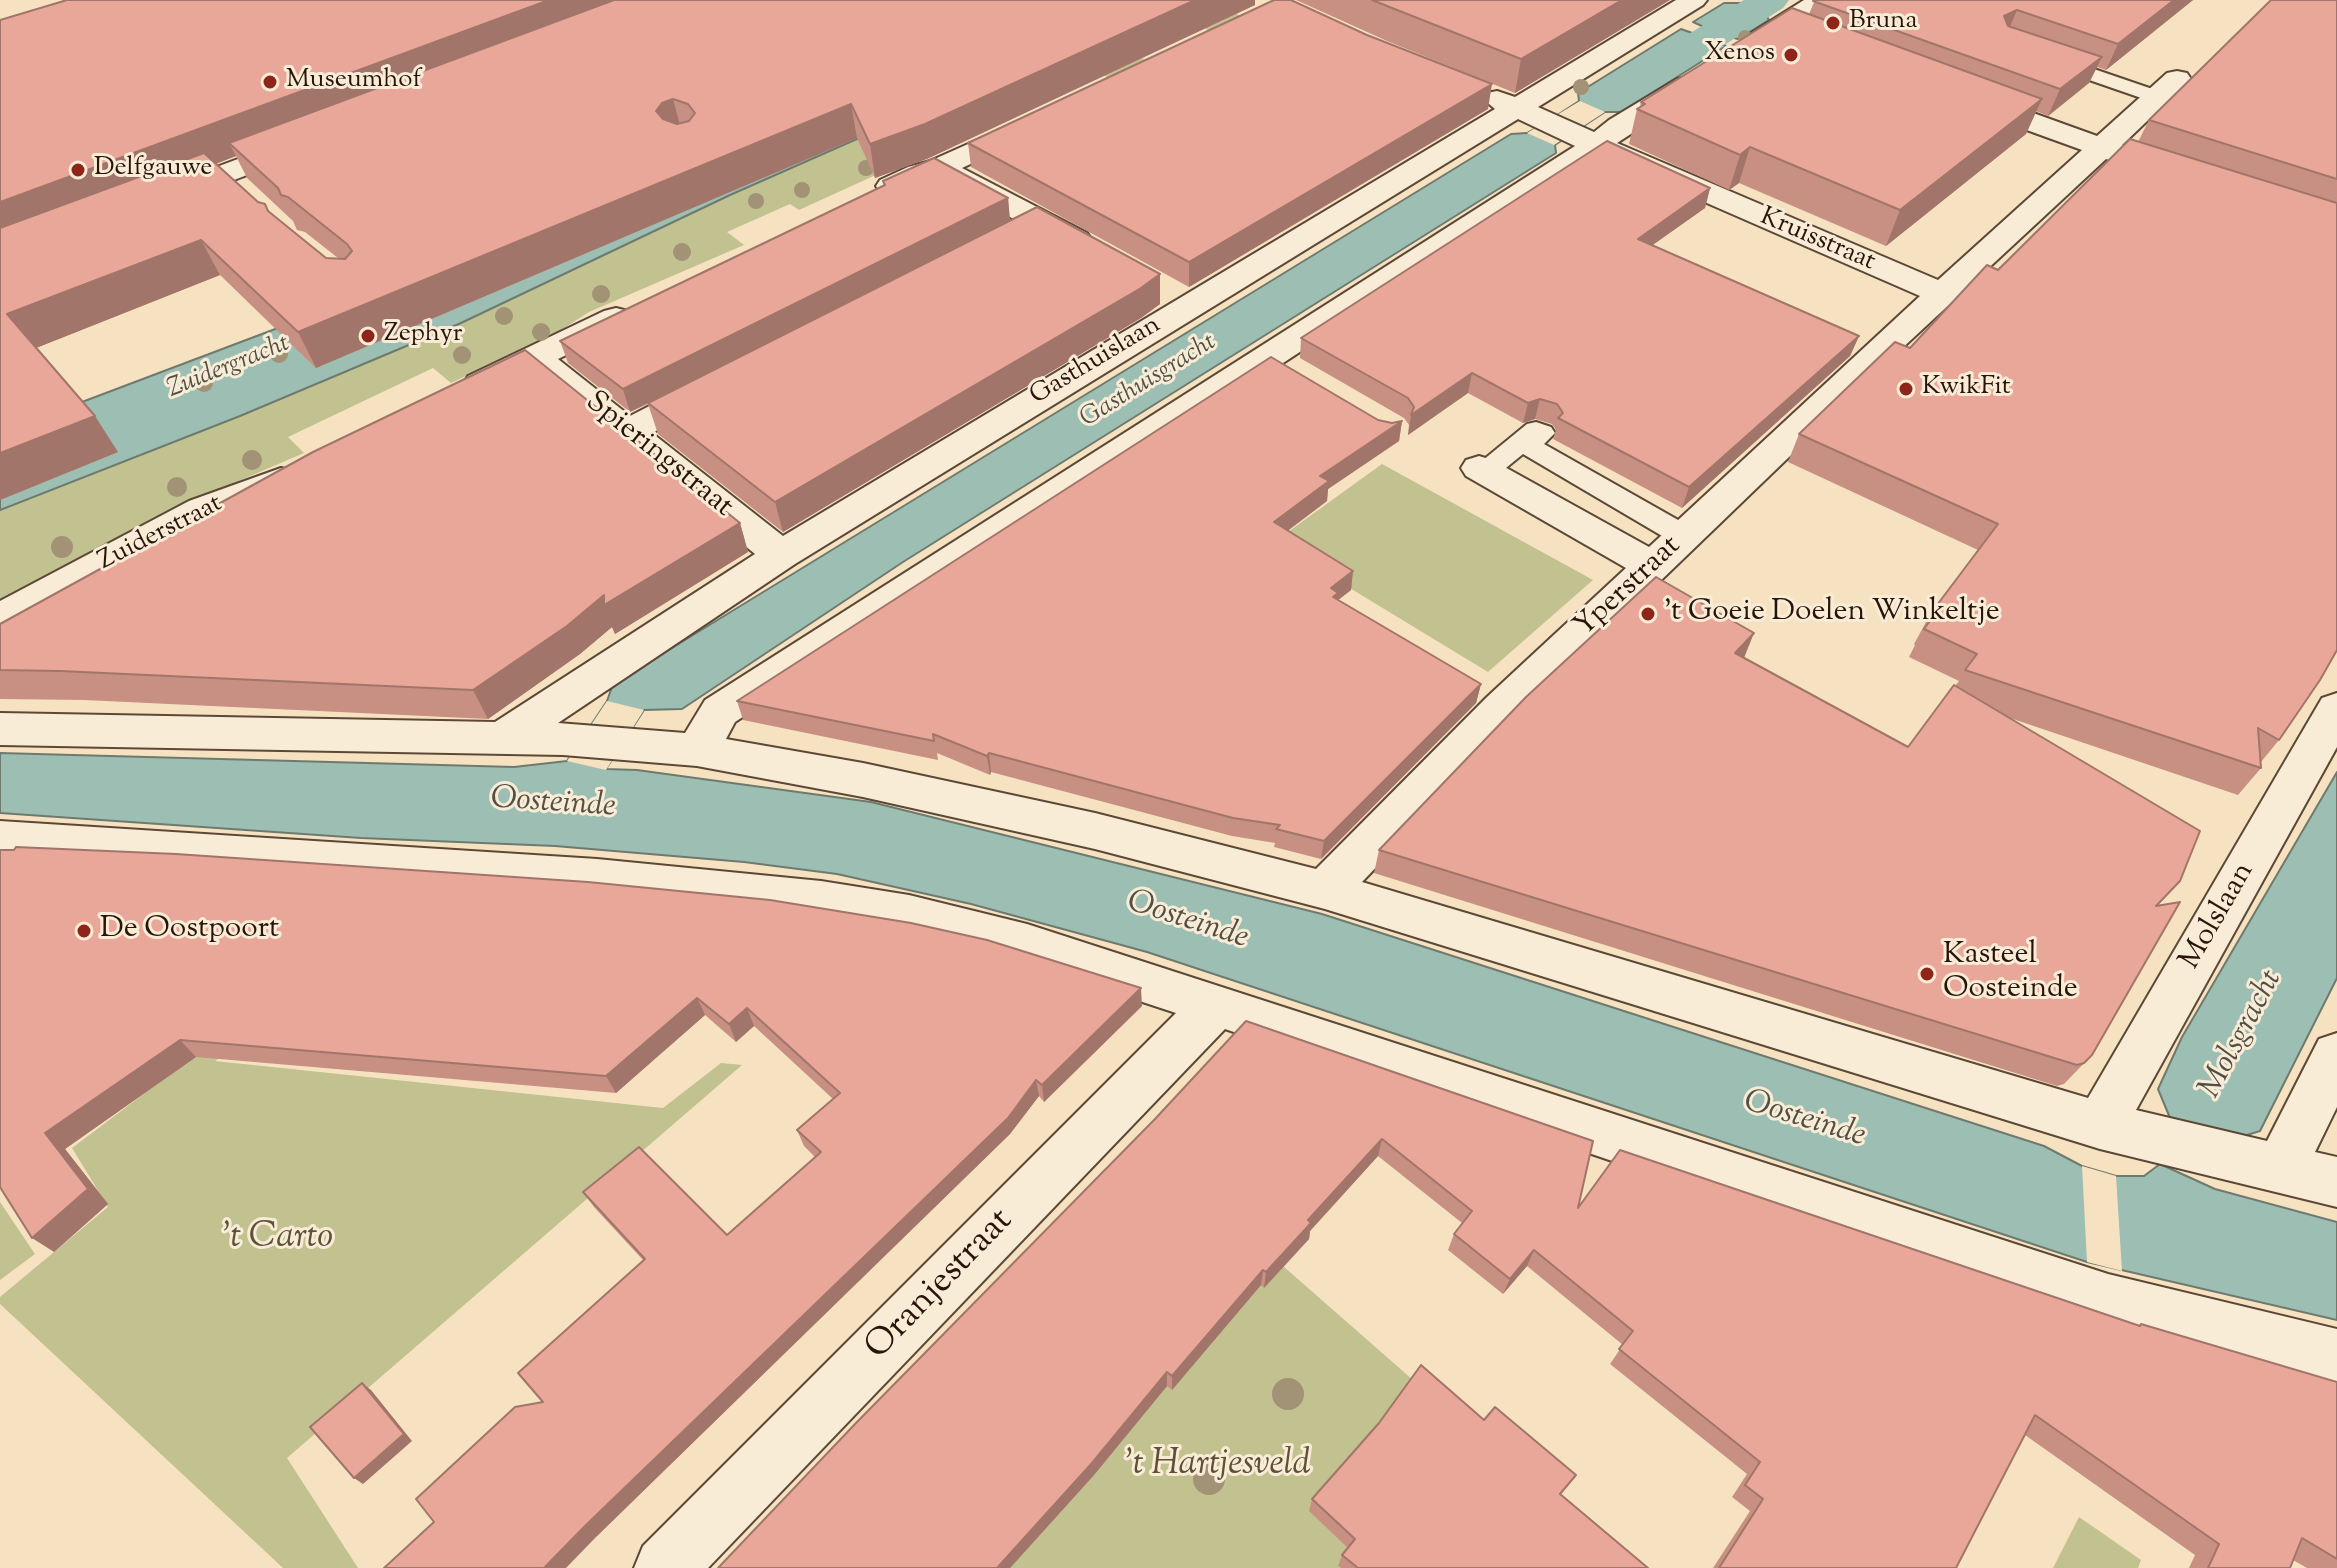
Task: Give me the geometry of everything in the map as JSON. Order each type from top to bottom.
[{"type":"street","name":"Gasthuislaan","points":[[697,750],[720,711],[1281,365],[1560,126],[1694,0]]},
{"type":"street","points":[[1734,56],[1792,14]]},
{"type":"street","name":"Gasthuislaan","points":[[506,736],[1177,296],[1560,126],[1619,126],[1708,72]]},
{"type":"street","points":[[1942,294],[2167,88]]},
{"type":"street","name":"Kruisstraat","points":[[1475,91],[1942,294]]},
{"type":"street","points":[[1954,94],[2146,163]]},
{"type":"street","points":[[857,201],[919,173],[941,167],[1054,113]]},
{"type":"street","points":[[140,206],[325,135]]},
{"type":"street","points":[[941,167],[1023,229],[1101,254]]},
{"type":"street","name":"Yperstraat","points":[[1325,890],[1502,708],[1942,294]]},
{"type":"street","points":[[450,399],[648,303]]},
{"type":"street","name":"Spieringstraat","points":[[535,358],[781,555]]},
{"type":"street","points":[[626,432],[726,381]]},
{"type":"street","name":"Zuiderstraat","points":[[0,619],[202,510],[308,467]]},
{"type":"street","points":[[1482,469],[1653,566]]},
{"type":"street","name":"Molslaan","points":[[2100,1125],[2337,709]]},
{"type":"street","points":[[0,729],[563,739],[697,750],[863,780],[1095,831],[1325,890],[2100,1125],[2337,1182]]},
{"type":"street","points":[[0,839],[504,871],[821,900],[909,915],[1027,944],[1216,1005],[2108,1302],[2337,1358]]},
{"type":"street","name":"Oranjestraat","points":[[665,1568],[1216,1005]]},
{"type":"street","points":[[2263,1166],[2337,1055]]},
{"type":"lane","points":[[2032,54],[2167,88]]},
{"type":"lane","points":[[225,174],[246,194]]},
{"type":"lane","points":[[1482,469],[1539,431],[1525,444],[1684,536]]},
{"type":"green space","points":[[1207,0],[1241,16],[1210,31],[1186,20],[1126,50],[1148,61],[1109,78],[1090,68],[992,122],[799,210],[790,204],[727,232],[744,245],[589,312],[561,330],[451,383],[433,368],[288,437],[304,453],[185,504],[0,611],[0,510],[240,416],[461,323],[730,195],[909,116]]},
{"type":"green space","points":[[1382,464],[1593,580],[1488,672],[1274,542]]},
{"type":"green space","name":"'t Carto","points":[[267,1001],[284,1014],[215,1061],[663,1108],[721,1063],[742,1065],[287,1458],[358,1568],[283,1568],[0,1304],[0,1297],[108,1207],[72,1148]]},
{"type":"green space","points":[[0,1202],[35,1254],[0,1280]]},
{"type":"green space","name":"'t Hartjesveld","points":[[1275,1259],[1413,1380],[1351,1550],[1339,1566],[1341,1568],[993,1568]]},
{"type":"green space","points":[[2079,1517],[2141,1560],[2138,1568],[2053,1568]]},
{"type":"water","name":"Oosteinde","points":[[1724,3],[1740,3],[1765,13],[1769,20],[1738,39],[1727,36],[1718,42],[1726,46],[1622,112],[1605,112],[1555,145],[1556,153],[903,562],[682,709],[644,710],[606,769],[637,770],[871,802],[1322,914],[2044,1146],[2082,1166],[2116,1176],[2144,1176],[2160,1164],[2215,1189],[2337,1222],[2337,1320],[2087,1262],[1147,952],[971,904],[837,874],[744,862],[555,846],[361,838],[0,813],[0,753],[514,767],[567,761],[607,701],[613,684],[1511,134],[1527,133],[1548,121],[1579,101],[1578,93],[1681,29],[1695,34],[1704,27],[1693,22]]},
{"type":"water","name":"Zuidergracht","points":[[909,116],[730,195],[461,323],[240,416],[0,510],[0,445],[82,402],[352,300]]},
{"type":"water","name":"Molsgracht","points":[[2337,772],[2337,978],[2260,1131],[2224,1142],[2170,1118],[2158,1089],[2182,1037]]},
{"type":"pier","points":[[1580,101],[1605,112],[1554,145],[1527,133]]},
{"type":"pier","points":[[607,701],[644,710],[606,770],[567,761]]},
{"type":"pier","points":[[2082,1166],[2116,1176],[2122,1271],[2087,1262]]},
{"type":"building","points":[[67,0],[549,0],[0,202],[0,20]]},
{"type":"building","points":[[614,0],[1195,0],[925,124],[870,144],[851,104],[298,332],[201,240],[7,314],[95,416],[0,453],[0,228],[204,153],[326,258],[345,259],[352,251],[288,197],[281,195],[278,188],[229,143]],"holes":[[[673,99],[688,104],[695,113],[689,121],[677,124],[663,119],[656,111],[662,103]]]},
{"type":"building","points":[[1274,0],[1291,0],[1367,35],[1492,84],[1189,262],[968,143]]},
{"type":"building","points":[[1372,0],[1622,0],[1521,59]]},
{"type":"building","points":[[1815,0],[2174,0],[2118,44],[2017,10],[2004,16],[2008,26],[2102,57],[2060,89]]},
{"type":"building","points":[[2271,0],[2337,0],[2337,179],[2149,120]]},
{"type":"building","points":[[1792,8],[2042,99],[1900,210],[1750,147],[1740,155],[1637,109],[1645,104],[1641,102]]},
{"type":"building","points":[[2130,139],[2337,203],[2337,650],[2279,740],[2258,728],[2261,768],[1965,670],[1977,654],[1924,629],[1932,618],[1929,616],[1931,613],[1998,524],[1799,434],[1895,342],[1910,348],[1987,265],[1998,270]]},
{"type":"building","points":[[1607,141],[1710,188],[1638,239],[1859,336],[1689,487],[1558,418],[1563,413],[1557,404],[1540,399],[1528,403],[1472,373],[1411,415],[1414,407],[1408,398],[1301,338]]},
{"type":"building","points":[[934,158],[1008,198],[623,389],[560,341],[885,185],[883,181]]},
{"type":"building","points":[[1037,207],[1160,274],[775,502],[648,403]]},
{"type":"building","points":[[525,350],[740,523],[604,605],[604,595],[567,626],[473,690],[0,670],[0,624],[313,452]]},
{"type":"building","points":[[1271,357],[1378,420],[1392,423],[1402,421],[1320,476],[1329,481],[1274,522],[1353,571],[1331,588],[1338,593],[1333,597],[1481,684],[1324,841],[1276,829],[1280,825],[1233,818],[989,753],[987,756],[933,734],[934,741],[737,701]]},
{"type":"building","points":[[1656,577],[1754,633],[1735,653],[1908,747],[1954,685],[2200,831],[2180,881],[2156,906],[2180,902],[2092,1055],[2084,1063],[2077,1065],[1379,850],[1526,697]]},
{"type":"building","points":[[16,847],[176,854],[588,882],[770,900],[911,923],[987,940],[1141,988],[1042,1085],[1036,1080],[1008,1118],[544,1568],[384,1568],[434,1522],[416,1499],[515,1407],[543,1402],[518,1373],[645,1259],[583,1192],[639,1147],[727,1235],[821,1152],[797,1130],[840,1093],[747,1008],[729,1024],[697,998],[606,1076],[180,1040],[45,1133],[88,1189],[32,1238],[0,1187],[0,850],[14,850]]},
{"type":"building","points":[[1246,1021],[1593,1141],[1578,1208],[1620,1150],[2140,1326],[2337,1382],[2337,1559],[2302,1538],[2290,1568],[2208,1568],[2219,1544],[2035,1415],[1956,1568],[1719,1568],[1763,1499],[1745,1485],[1760,1462],[1619,1349],[1633,1331],[1534,1250],[1510,1279],[1454,1234],[1472,1211],[1382,1139],[1308,1220],[1311,1223],[1266,1272],[1263,1270],[1172,1376],[1167,1372],[1092,1463],[997,1568],[718,1568],[1155,1119]]},
{"type":"building","points":[[1421,1365],[1484,1420],[1495,1407],[1576,1475],[1560,1494],[1648,1568],[1358,1568],[1342,1555],[1355,1539],[1312,1499],[1379,1423]]},
{"type":"building","points":[[362,1383],[404,1434],[354,1478],[310,1427]]},
{"type":"waterway","name":"Gasthuisgracht","points":[[1680,56],[1770,0]]},
{"type":"place","name":"Bruna","points":[[1833,23]]},
{"type":"place","name":"Xenos","points":[[1791,55]]},
{"type":"place","name":"Museumhof","points":[[270,82]]},
{"type":"place","name":"Delfgauwe","points":[[78,170]]},
{"type":"place","name":"Zephyr","points":[[368,336]]},
{"type":"place","name":"KwikFit","points":[[1906,389]]},
{"type":"place","name":"'t Goeie Doelen Winkeltje","points":[[1648,614]]},
{"type":"place","name":"De Oostpoort","points":[[84,931]]},
{"type":"place","name":"Kasteel Oosteinde","points":[[1927,974]]}]
